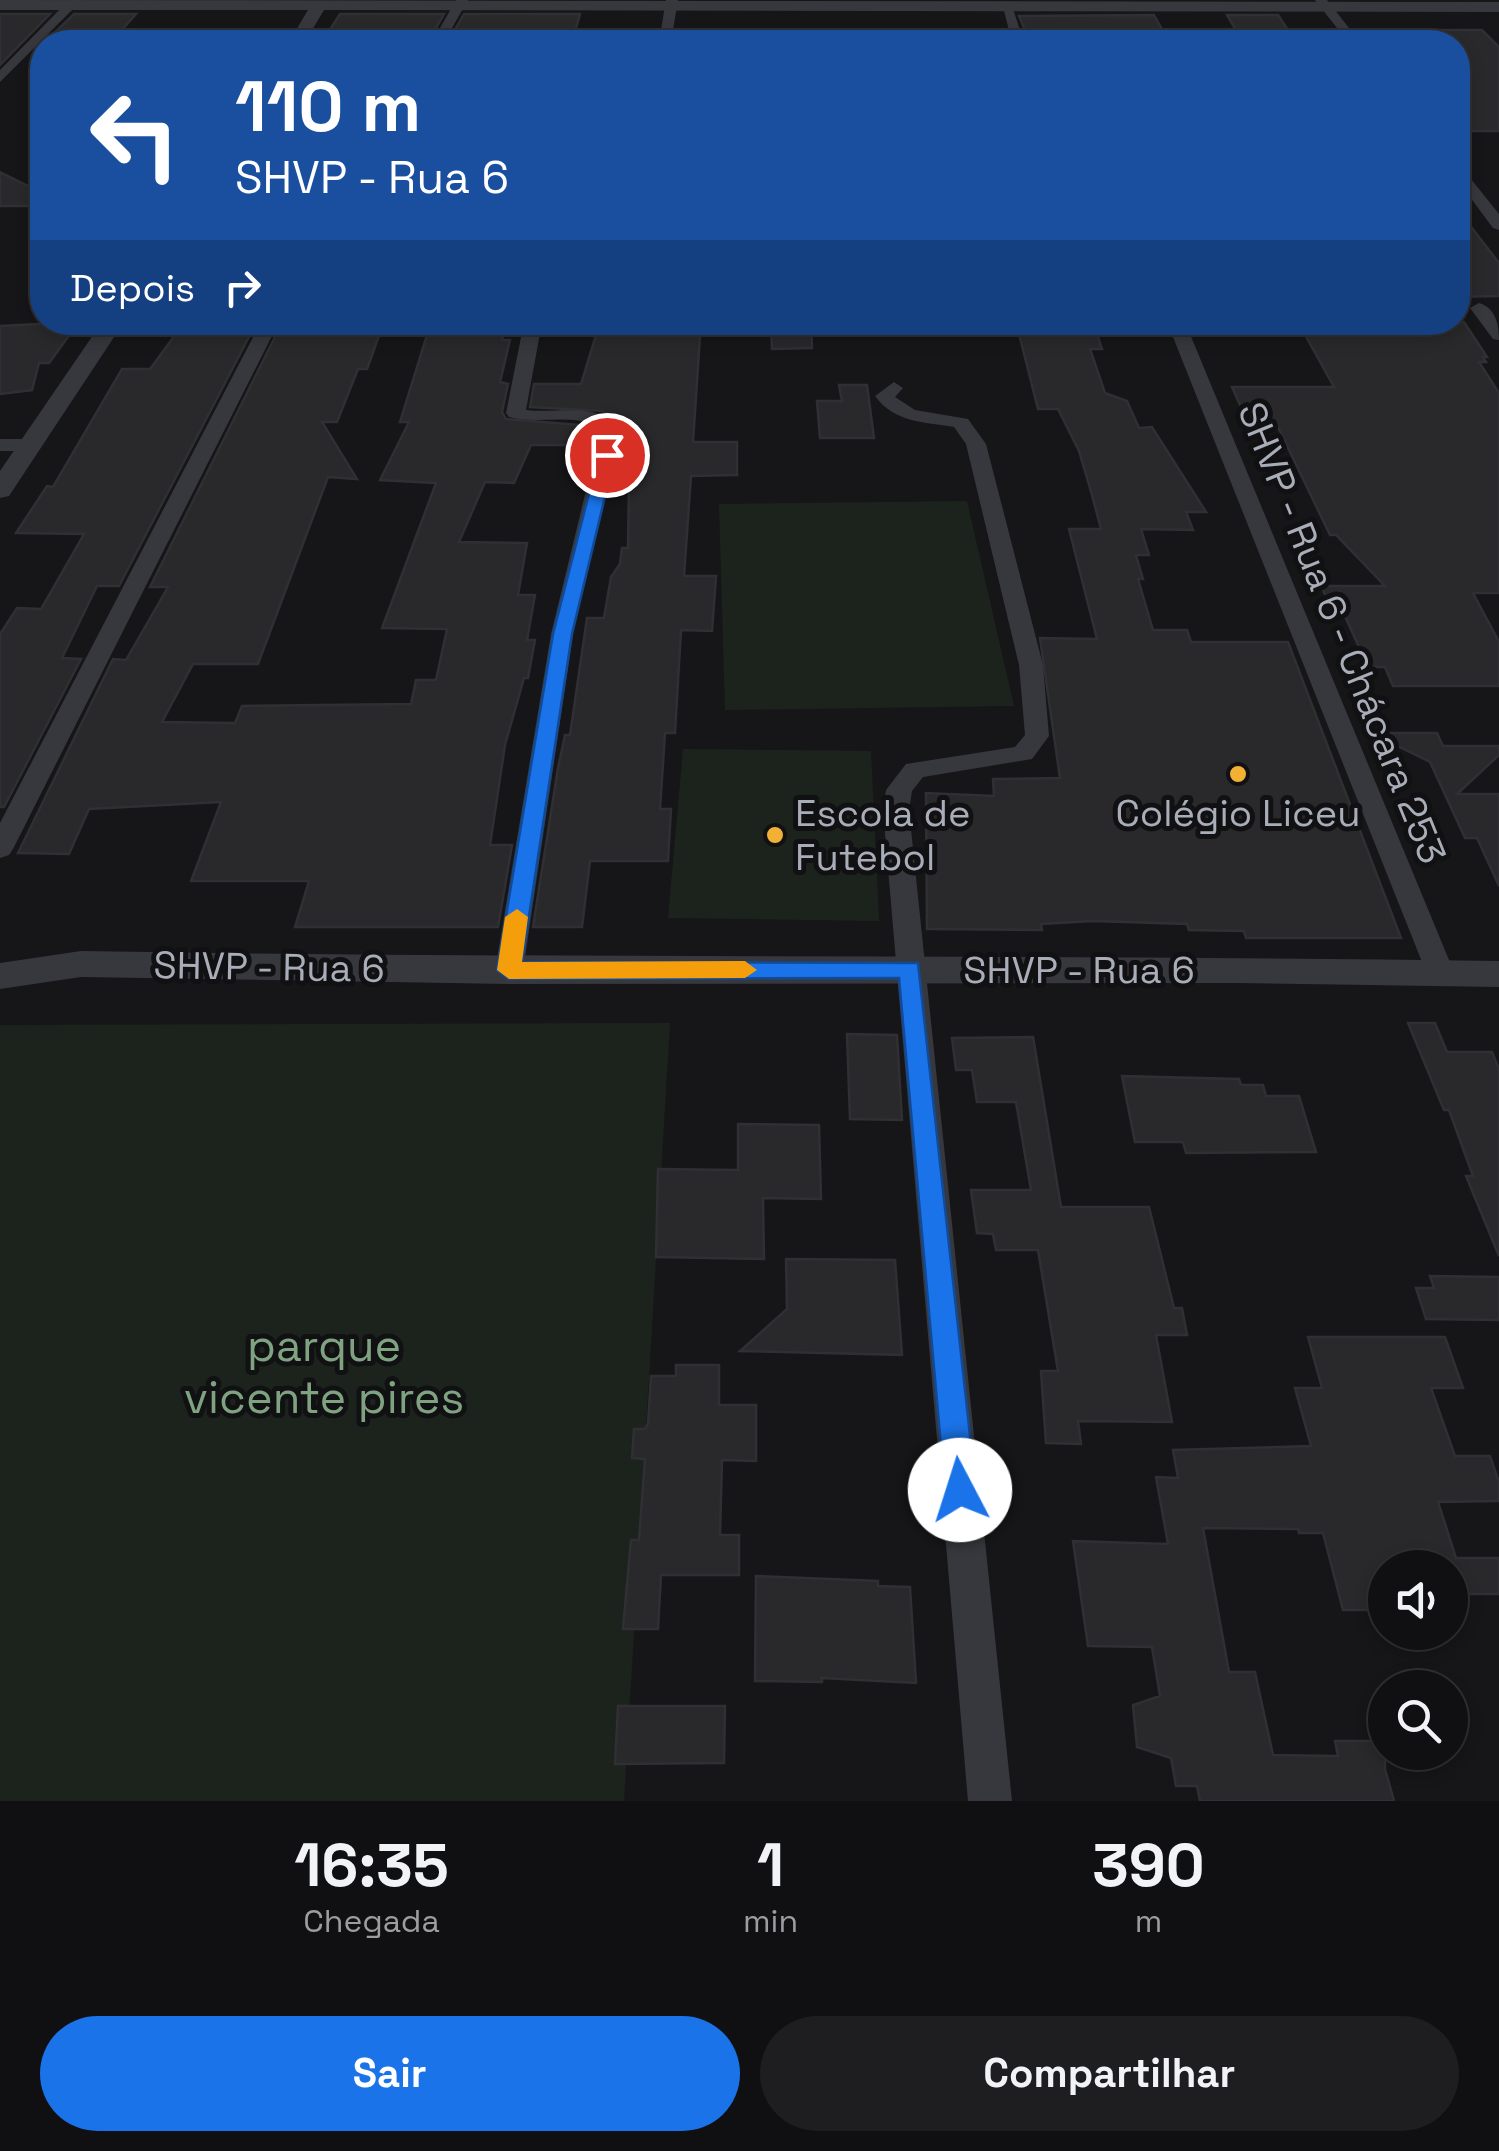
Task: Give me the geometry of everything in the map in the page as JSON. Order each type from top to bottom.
[{"type":"street","points":[[47,30],[74,2]]},
{"type":"street","points":[[304,30],[318,3]]},
{"type":"street","points":[[445,30],[460,3]]},
{"type":"street","points":[[666,30],[672,3]]},
{"type":"street","points":[[0,4],[1323,3],[1499,7]]},
{"type":"street","points":[[1323,3],[1344,30]]},
{"type":"street","points":[[1006,6],[1014,30]]},
{"type":"street","points":[[0,78],[30,47]]},
{"type":"street","points":[[1470,188],[1499,225]]},
{"type":"street","points":[[1478,308],[1499,335]]},
{"type":"street","points":[[0,490],[104,335]]},
{"type":"street","points":[[0,850],[263,335]]},
{"type":"street","points":[[509,970],[562,634],[611,428],[598,419],[526,417],[516,413],[531,335]]},
{"type":"street","name":"SHVP - Rua 6 - Chácara 253","points":[[1181,335],[1440,972]]},
{"type":"street","points":[[894,388],[884,396],[892,406],[913,416],[961,423],[976,444],[1031,665],[1036,721],[1033,745],[1024,754],[915,770],[899,790],[897,827],[990,1801]]},
{"type":"street","points":[[0,445],[30,445]]},
{"type":"street","name":"SHVP - Rua 6","points":[[0,976],[81,964],[1499,974]]},
{"type":"green space","points":[[967,501],[1014,706],[725,710],[719,504]]},
{"type":"green space","name":"Escola de Futebol","points":[[683,749],[871,751],[879,921],[668,918]]},
{"type":"green space","name":"parque vicente pires","points":[[670,1023],[624,1801],[0,1801],[0,1025]]},
{"type":"building","points":[[0,14],[50,14],[30,30],[0,65]]},
{"type":"building","points":[[74,14],[136,14],[122,30],[57,30]]},
{"type":"building","points":[[340,14],[444,14],[435,30],[330,30]]},
{"type":"building","points":[[464,14],[580,14],[575,30],[455,30]]},
{"type":"building","points":[[1154,15],[1162,30],[1025,30],[1019,16]]},
{"type":"building","points":[[1227,15],[1278,15],[1288,30],[1236,30]]},
{"type":"building","points":[[1470,30],[1482,30],[1499,47],[1499,131],[1470,131]]},
{"type":"building","points":[[0,172],[30,187],[30,206],[0,206]]},
{"type":"building","points":[[1470,226],[1499,263],[1499,296],[1470,297]]},
{"type":"building","points":[[30,324],[30,335],[69,335],[49,363],[39,363],[32,390],[0,394],[0,326]]},
{"type":"building","points":[[1470,331],[1487,357],[1483,357],[1486,362],[1479,362],[1499,393],[1499,593],[1473,593],[1499,642],[1499,686],[1393,686],[1385,667],[1368,667],[1343,612],[1333,612],[1321,586],[1385,586],[1336,535],[1330,535],[1278,427],[1260,427],[1255,414],[1244,414],[1232,387],[1334,387],[1305,335],[1470,335]]},
{"type":"building","points":[[175,335],[250,335],[119,586],[97,586],[62,658],[81,659],[4,807],[0,807],[0,634],[17,608],[41,609],[84,534],[16,533],[47,486],[53,487],[122,369],[150,369]]},
{"type":"building","points":[[276,335],[379,335],[367,369],[358,369],[337,422],[322,422],[357,479],[328,477],[258,664],[193,664],[162,722],[235,723],[242,706],[411,704],[416,680],[436,680],[447,629],[382,628],[436,483],[380,480],[409,422],[400,422],[427,335],[503,335],[502,340],[510,340],[500,382],[508,384],[502,412],[506,419],[580,425],[597,431],[593,445],[531,445],[514,483],[485,482],[459,542],[527,543],[518,595],[535,595],[527,640],[535,640],[528,678],[524,678],[505,745],[490,845],[512,845],[498,927],[295,927],[309,881],[191,881],[221,802],[89,809],[69,854],[18,853],[113,659],[126,660],[168,587],[150,587]]},
{"type":"building","points":[[596,335],[700,336],[693,442],[737,442],[737,475],[691,476],[684,576],[716,576],[712,631],[681,630],[675,733],[665,733],[660,809],[671,809],[668,861],[590,861],[582,927],[533,927],[558,768],[565,735],[570,735],[587,618],[604,618],[611,577],[620,564],[622,548],[628,548],[629,480],[624,480],[631,445],[621,445],[623,425],[602,411],[530,407],[534,384],[581,384]]},
{"type":"building","points":[[771,335],[811,335],[812,348],[772,349]]},
{"type":"building","points":[[1019,335],[1097,335],[1102,349],[1090,349],[1105,393],[1127,401],[1139,428],[1152,427],[1206,512],[1186,512],[1193,530],[1141,529],[1149,555],[1136,555],[1143,579],[1138,579],[1153,630],[1187,630],[1191,642],[1288,642],[1401,938],[1246,938],[1244,931],[1189,930],[1187,924],[1093,921],[1041,924],[1042,930],[927,929],[926,793],[994,796],[993,779],[1060,778],[1040,638],[1097,639],[1069,529],[1101,529],[1079,451],[1058,409],[1038,409]]},
{"type":"building","points":[[839,385],[867,385],[874,438],[820,438],[817,401],[842,401]]},
{"type":"building","points":[[1371,733],[1437,733],[1443,746],[1499,746],[1499,755],[1457,794],[1499,794],[1499,886],[1477,838],[1465,838],[1430,762]]},
{"type":"building","points":[[1408,1023],[1435,1023],[1447,1052],[1492,1052],[1499,1069],[1499,1256],[1466,1176],[1473,1176],[1449,1110],[1444,1110]]},
{"type":"building","points":[[847,1034],[897,1035],[902,1120],[850,1119]]},
{"type":"building","points":[[1033,1037],[1061,1207],[1149,1207],[1174,1308],[1182,1308],[1187,1335],[1156,1335],[1172,1422],[1078,1421],[1081,1444],[1046,1443],[1041,1371],[1058,1371],[1038,1250],[996,1250],[993,1234],[977,1233],[971,1190],[1031,1190],[1016,1102],[977,1102],[972,1070],[956,1070],[952,1038]]},
{"type":"building","points":[[1122,1076],[1239,1079],[1241,1085],[1263,1085],[1266,1096],[1299,1096],[1316,1152],[1186,1153],[1183,1142],[1135,1142]]},
{"type":"building","points":[[738,1124],[819,1125],[821,1199],[763,1198],[764,1259],[656,1257],[658,1169],[738,1170]]},
{"type":"building","points":[[786,1259],[895,1260],[902,1355],[740,1351],[787,1309]]},
{"type":"building","points":[[1430,1276],[1499,1277],[1499,1320],[1426,1319],[1416,1288],[1434,1288]]},
{"type":"building","points":[[1308,1337],[1445,1337],[1463,1388],[1431,1388],[1455,1456],[1490,1456],[1499,1482],[1499,1501],[1438,1502],[1453,1550],[1368,1550],[1368,1610],[1343,1610],[1323,1533],[1203,1528],[1229,1672],[1255,1672],[1273,1755],[1338,1756],[1335,1741],[1368,1741],[1368,1770],[1385,1770],[1394,1801],[1200,1801],[1197,1786],[1176,1786],[1171,1758],[1137,1747],[1133,1705],[1160,1696],[1152,1647],[1088,1646],[1073,1541],[1168,1544],[1156,1477],[1178,1478],[1173,1450],[1311,1446],[1295,1388],[1322,1388]]},
{"type":"building","points":[[676,1365],[719,1365],[719,1405],[756,1405],[756,1461],[722,1460],[720,1535],[739,1535],[739,1575],[661,1575],[658,1629],[623,1629],[631,1540],[639,1540],[645,1459],[632,1458],[634,1429],[645,1429],[648,1424],[651,1376],[676,1376]]},
{"type":"building","points":[[1468,1558],[1499,1558],[1499,1594],[1468,1594]]},
{"type":"building","points":[[756,1576],[878,1581],[878,1586],[910,1587],[916,1683],[822,1678],[822,1682],[755,1681]]},
{"type":"building","points":[[618,1706],[725,1706],[724,1763],[615,1764]]},
{"type":"slow traffic","points":[[517,917],[509,970],[745,970]]},
{"type":"place","name":"Colégio Liceu","points":[[1238,774]]},
{"type":"place","name":"Escola de Futebol","points":[[775,835]]},
{"type":"route","points":[[607,455],[562,634],[509,970],[910,969],[960,1490]]}]
